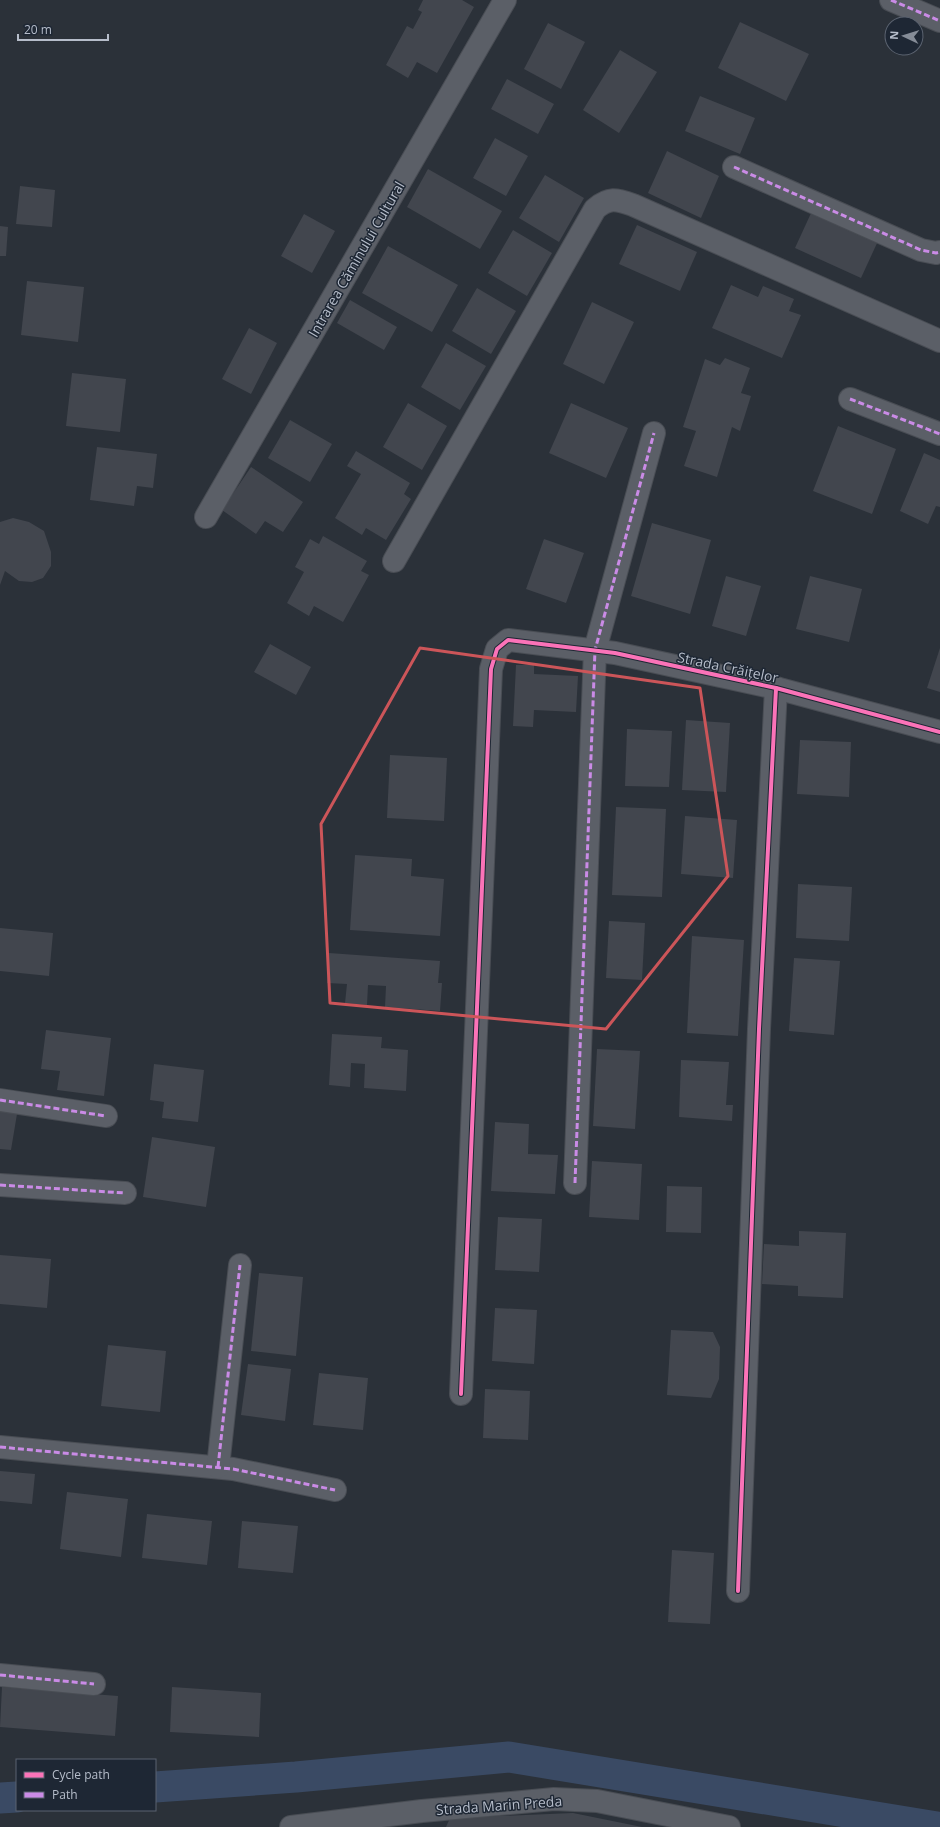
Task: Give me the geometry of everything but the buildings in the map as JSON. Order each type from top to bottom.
[{"type":"street","name":"Intrarea Căminului Cultural","points":[[206,517],[505,0]]},
{"type":"street","points":[[891,0],[940,21]]},
{"type":"street","points":[[734,167],[921,250],[936,253],[940,252]]},
{"type":"street","points":[[394,562],[595,209],[604,201],[617,200],[634,205],[940,341]]},
{"type":"street","points":[[850,399],[940,434]]},
{"type":"street","points":[[575,1183],[595,650],[654,433]]},
{"type":"street","name":"Strada Crăițelor","points":[[461,1394],[490,669],[497,649],[508,640],[595,650],[776,688],[940,732]]},
{"type":"street","points":[[738,1591],[759,1029],[776,688]]},
{"type":"street","points":[[0,1100],[106,1116]]},
{"type":"street","points":[[0,1185],[125,1193]]},
{"type":"street","points":[[218,1467],[240,1265]]},
{"type":"street","points":[[0,1447],[218,1467],[335,1490]]},
{"type":"street","points":[[0,1675],[94,1684]]},
{"type":"street","name":"Strada Marin Preda","points":[[291,1827],[420,1819],[554,1799],[597,1802],[729,1827]]},
{"type":"highlighted area","points":[[420,648],[700,688],[728,876],[606,1029],[330,1003],[321,824]]},
{"type":"waterway","points":[[156,1787],[296,1777],[509,1757],[937,1827]]},
{"type":"waterway","points":[[0,1798],[16,1797]]},
{"type":"marked path","points":[[891,0],[940,21]]},
{"type":"marked path","points":[[734,167],[921,250],[936,253],[940,252]]},
{"type":"marked path","points":[[850,399],[940,434]]},
{"type":"marked path","points":[[575,1183],[595,650],[654,433]]},
{"type":"marked path","points":[[0,1100],[106,1116]]},
{"type":"marked path","points":[[0,1185],[125,1193]]},
{"type":"marked path","points":[[218,1467],[240,1265]]},
{"type":"marked path","points":[[0,1447],[233,1469],[335,1490]]},
{"type":"marked path","points":[[0,1675],[94,1684]]},
{"type":"cycle path","points":[[461,1394],[491,669],[497,649],[508,640],[615,653],[776,688],[940,732]]},
{"type":"cycle path","points":[[738,1591],[759,1029],[776,688]]}]
